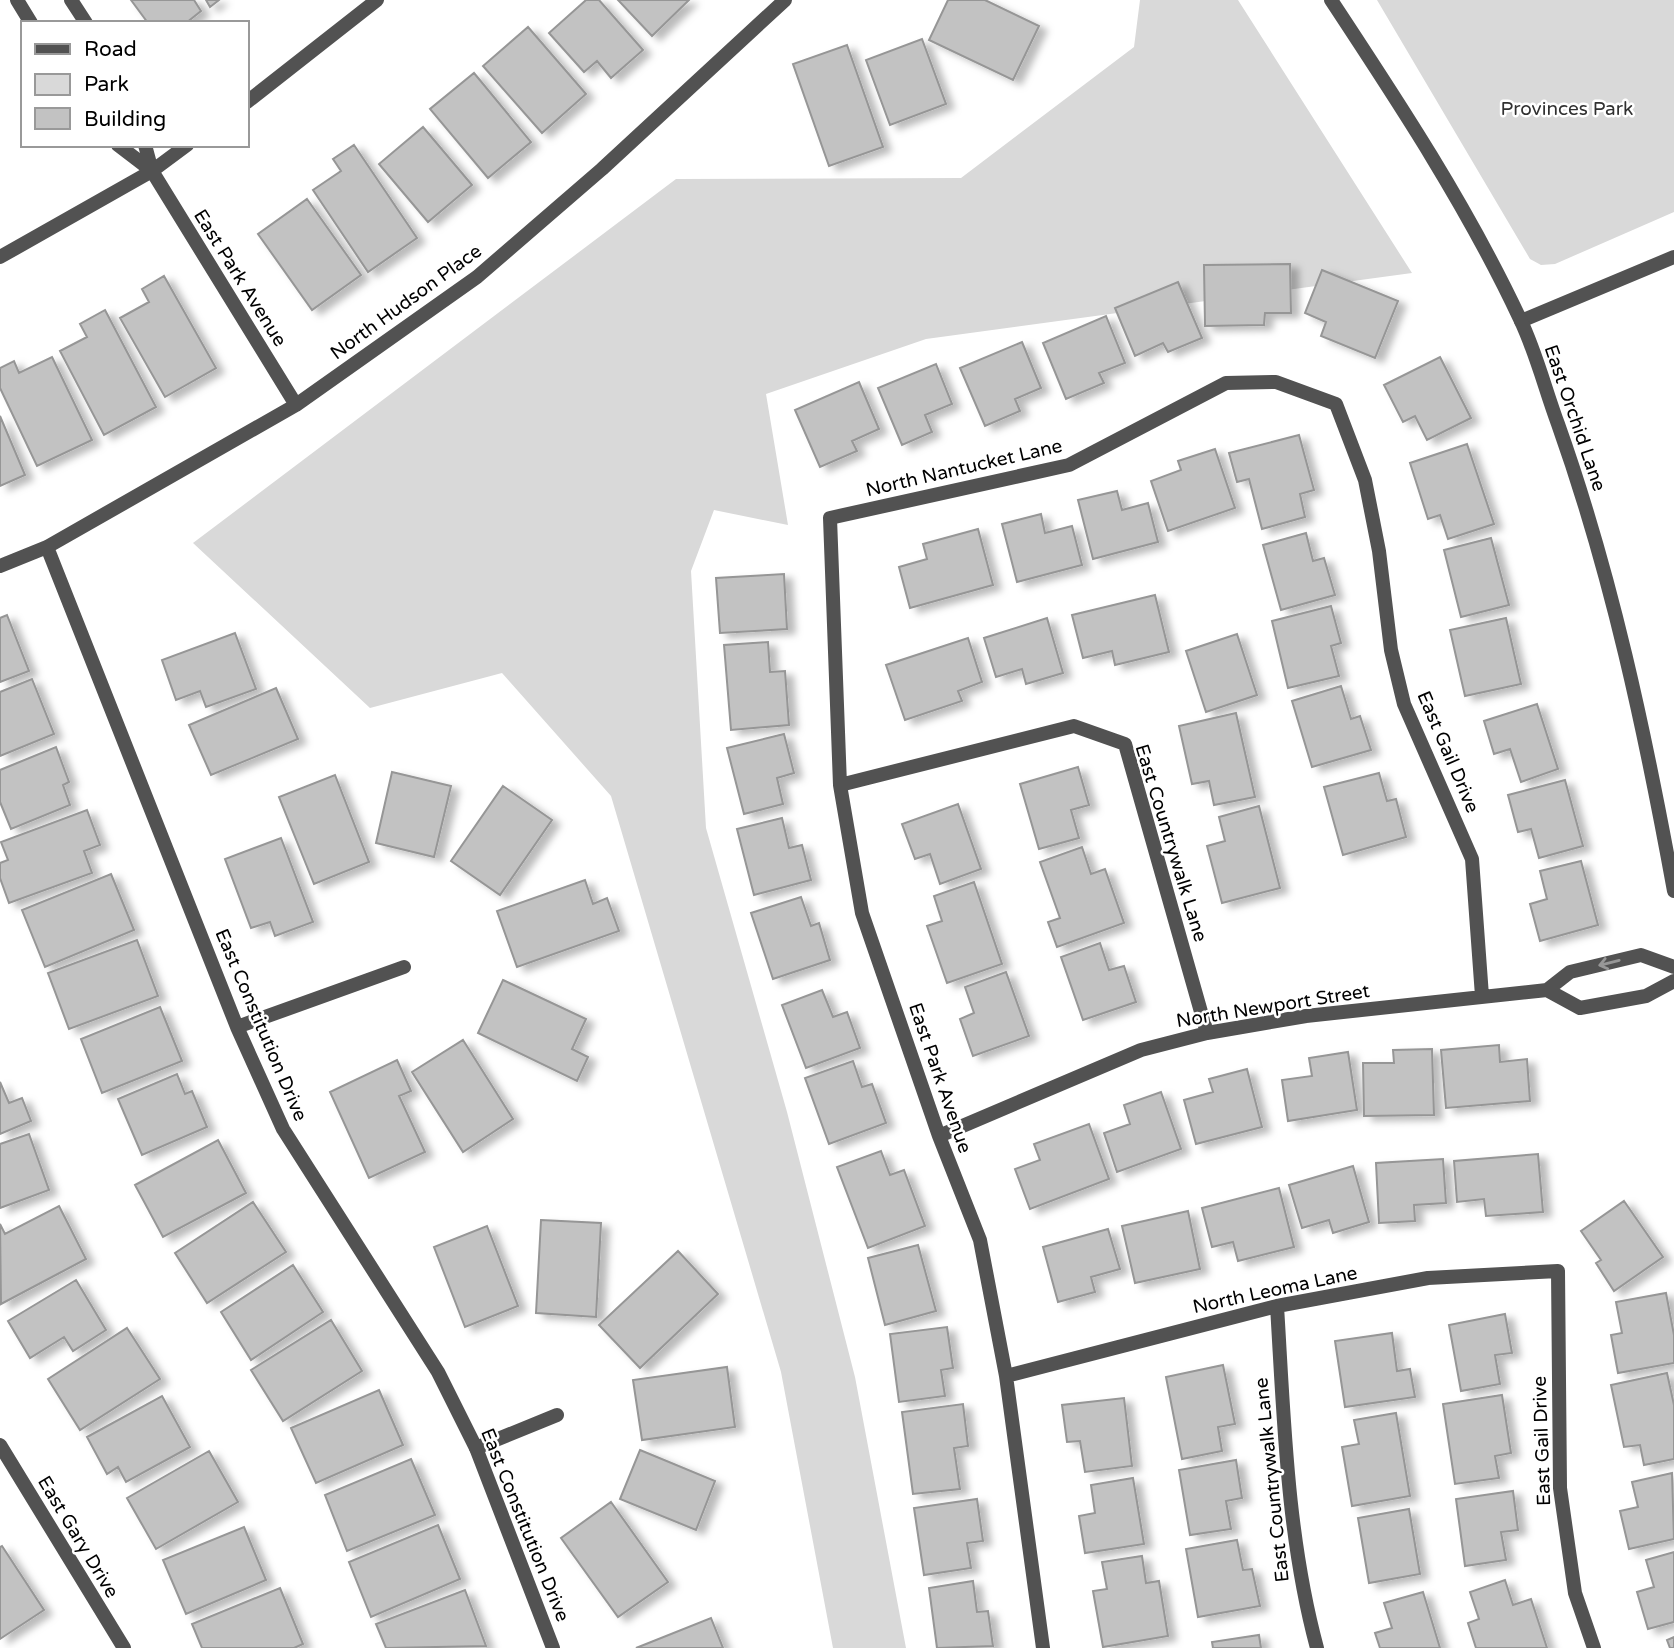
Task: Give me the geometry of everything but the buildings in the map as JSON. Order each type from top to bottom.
[{"type":"street","points":[[17,0],[30,21]]},
{"type":"street","points":[[71,0],[85,21]]},
{"type":"street","points":[[248,101],[377,0]]},
{"type":"street","name":"North Hudson Place","points":[[0,566],[47,547],[296,405],[477,277],[602,169],[785,0]]},
{"type":"street","name":"East Orchid Lane","points":[[1331,0],[1430,149],[1521,321],[1571,461],[1610,587],[1645,732],[1674,891]]},
{"type":"street","name":"East Park Avenue","points":[[121,147],[152,171]]},
{"type":"street","name":"East Park Avenue","points":[[146,147],[152,171],[296,405]]},
{"type":"street","points":[[0,257],[152,171],[184,147]]},
{"type":"street","points":[[1521,321],[1674,257]]},
{"type":"street","name":"North Nantucket Lane","points":[[830,518],[1069,465],[1226,383],[1276,382],[1336,404]]},
{"type":"street","name":"East Gail Drive","points":[[1336,404],[1365,480],[1379,551],[1391,650],[1404,705],[1472,859],[1482,996]]},
{"type":"street","name":"East Park Avenue","points":[[830,518],[840,785],[862,913],[939,1136],[979,1240],[1006,1376],[1042,1648]]},
{"type":"street","name":"East Constitution Drive","points":[[47,547],[237,1027],[283,1129],[438,1372],[476,1448],[553,1648]]},
{"type":"street","name":"East Countrywalk Lane","points":[[840,785],[1074,726],[1125,744],[1207,1033]]},
{"type":"street","name":"North Newport Street","points":[[939,1136],[1141,1050],[1207,1033],[1307,1016],[1547,990],[1570,972],[1641,955],[1674,967]]},
{"type":"street","points":[[237,1027],[404,967]]},
{"type":"street","points":[[1547,990],[1580,1008],[1646,996],[1674,981]]},
{"type":"street","name":"East Gail Drive","points":[[1558,1271],[1560,1488],[1575,1594],[1594,1648]]},
{"type":"street","name":"North Leoma Lane","points":[[1006,1376],[1277,1306],[1428,1278],[1558,1271]]},
{"type":"street","name":"East Countrywalk Lane","points":[[1277,1306],[1285,1448],[1303,1595],[1317,1648]]},
{"type":"street","points":[[476,1448],[556,1415]]},
{"type":"street","name":"East Gary Drive","points":[[0,1445],[124,1648]]},
{"type":"green space","points":[[1140,0],[1238,0],[1412,273],[926,339],[766,394],[788,525],[714,510],[691,571],[706,828],[787,1112],[855,1377],[906,1648],[833,1648],[781,1372],[611,796],[502,673],[370,708],[193,543],[676,179],[961,178],[1134,47]]},
{"type":"green space","name":"Provinces Park","points":[[1377,0],[1674,0],[1674,212],[1555,264],[1541,265],[1530,259]]}]
